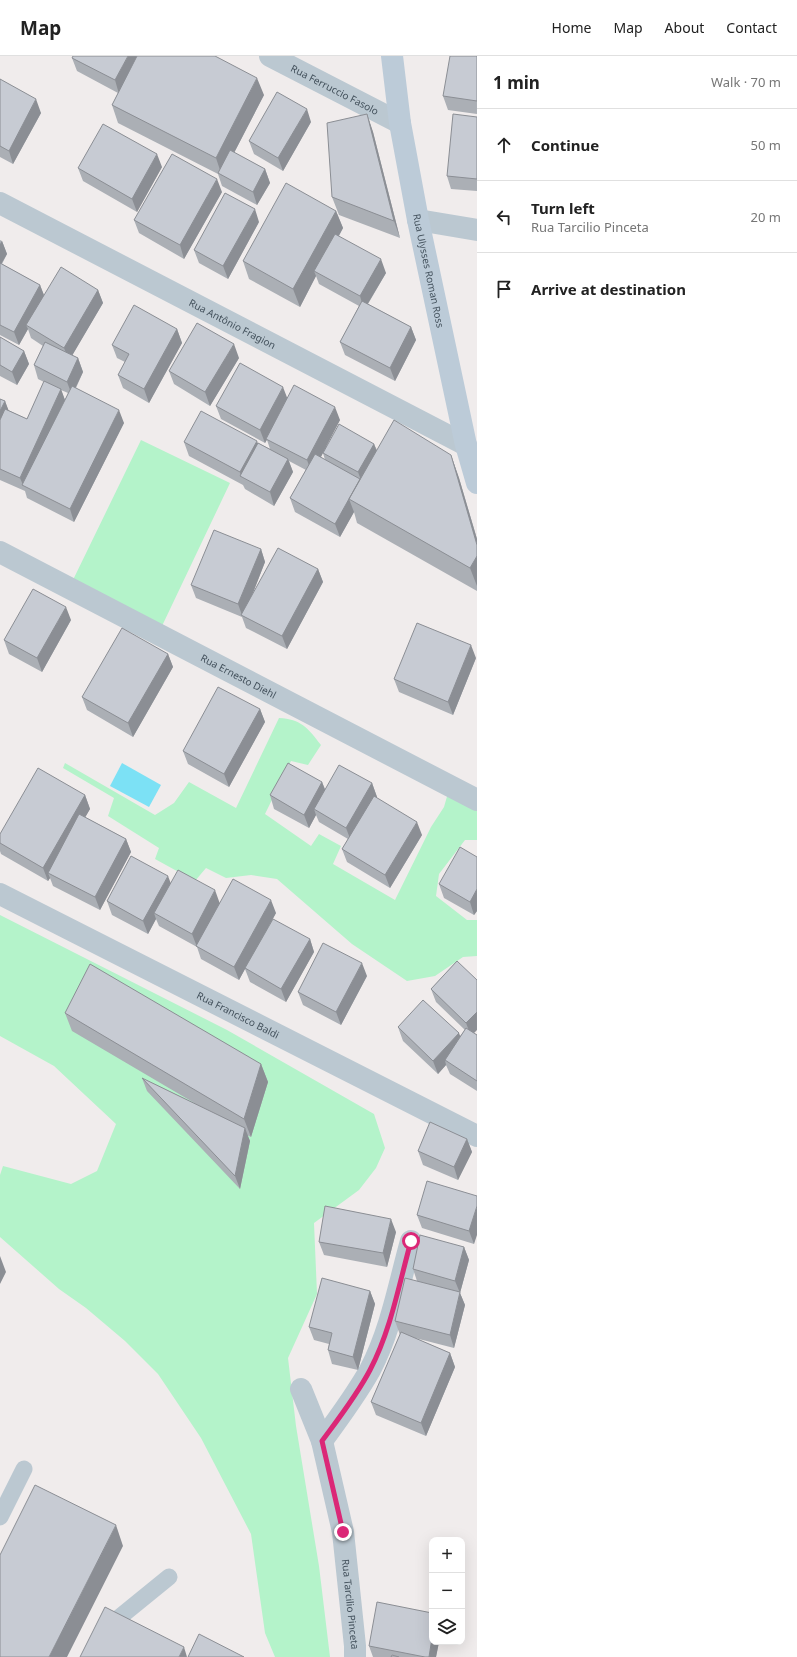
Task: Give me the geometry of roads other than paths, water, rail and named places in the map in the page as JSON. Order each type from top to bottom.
[{"type":"street","name":"Rua Ferruccio Fasolo","points":[[270,56],[400,123]]},
{"type":"street","name":"Rua Ulysses Roman Ross","points":[[392,56],[400,123],[418,220],[466,445],[477,483]]},
{"type":"street","name":"Rua Antônio Fragion","points":[[0,203],[466,445]]},
{"type":"street","points":[[418,220],[477,230]]},
{"type":"street","name":"Rua Ernesto Diehl","points":[[0,552],[477,800]]},
{"type":"street","name":"Rua Francisco Baldi","points":[[0,894],[477,1136]]},
{"type":"street","points":[[322,1441],[354,1399],[371,1368],[388,1326],[411,1241]]},
{"type":"street","name":"Rua Tarcilio Pinceta","points":[[301,1389],[322,1441],[343,1532],[355,1657]]},
{"type":"lane","points":[[0,1517],[24,1468]]},
{"type":"lane","points":[[90,1657],[97,1643],[110,1624],[169,1577]]},
{"type":"water","points":[[122,763],[161,785],[149,807],[110,786]]}]
